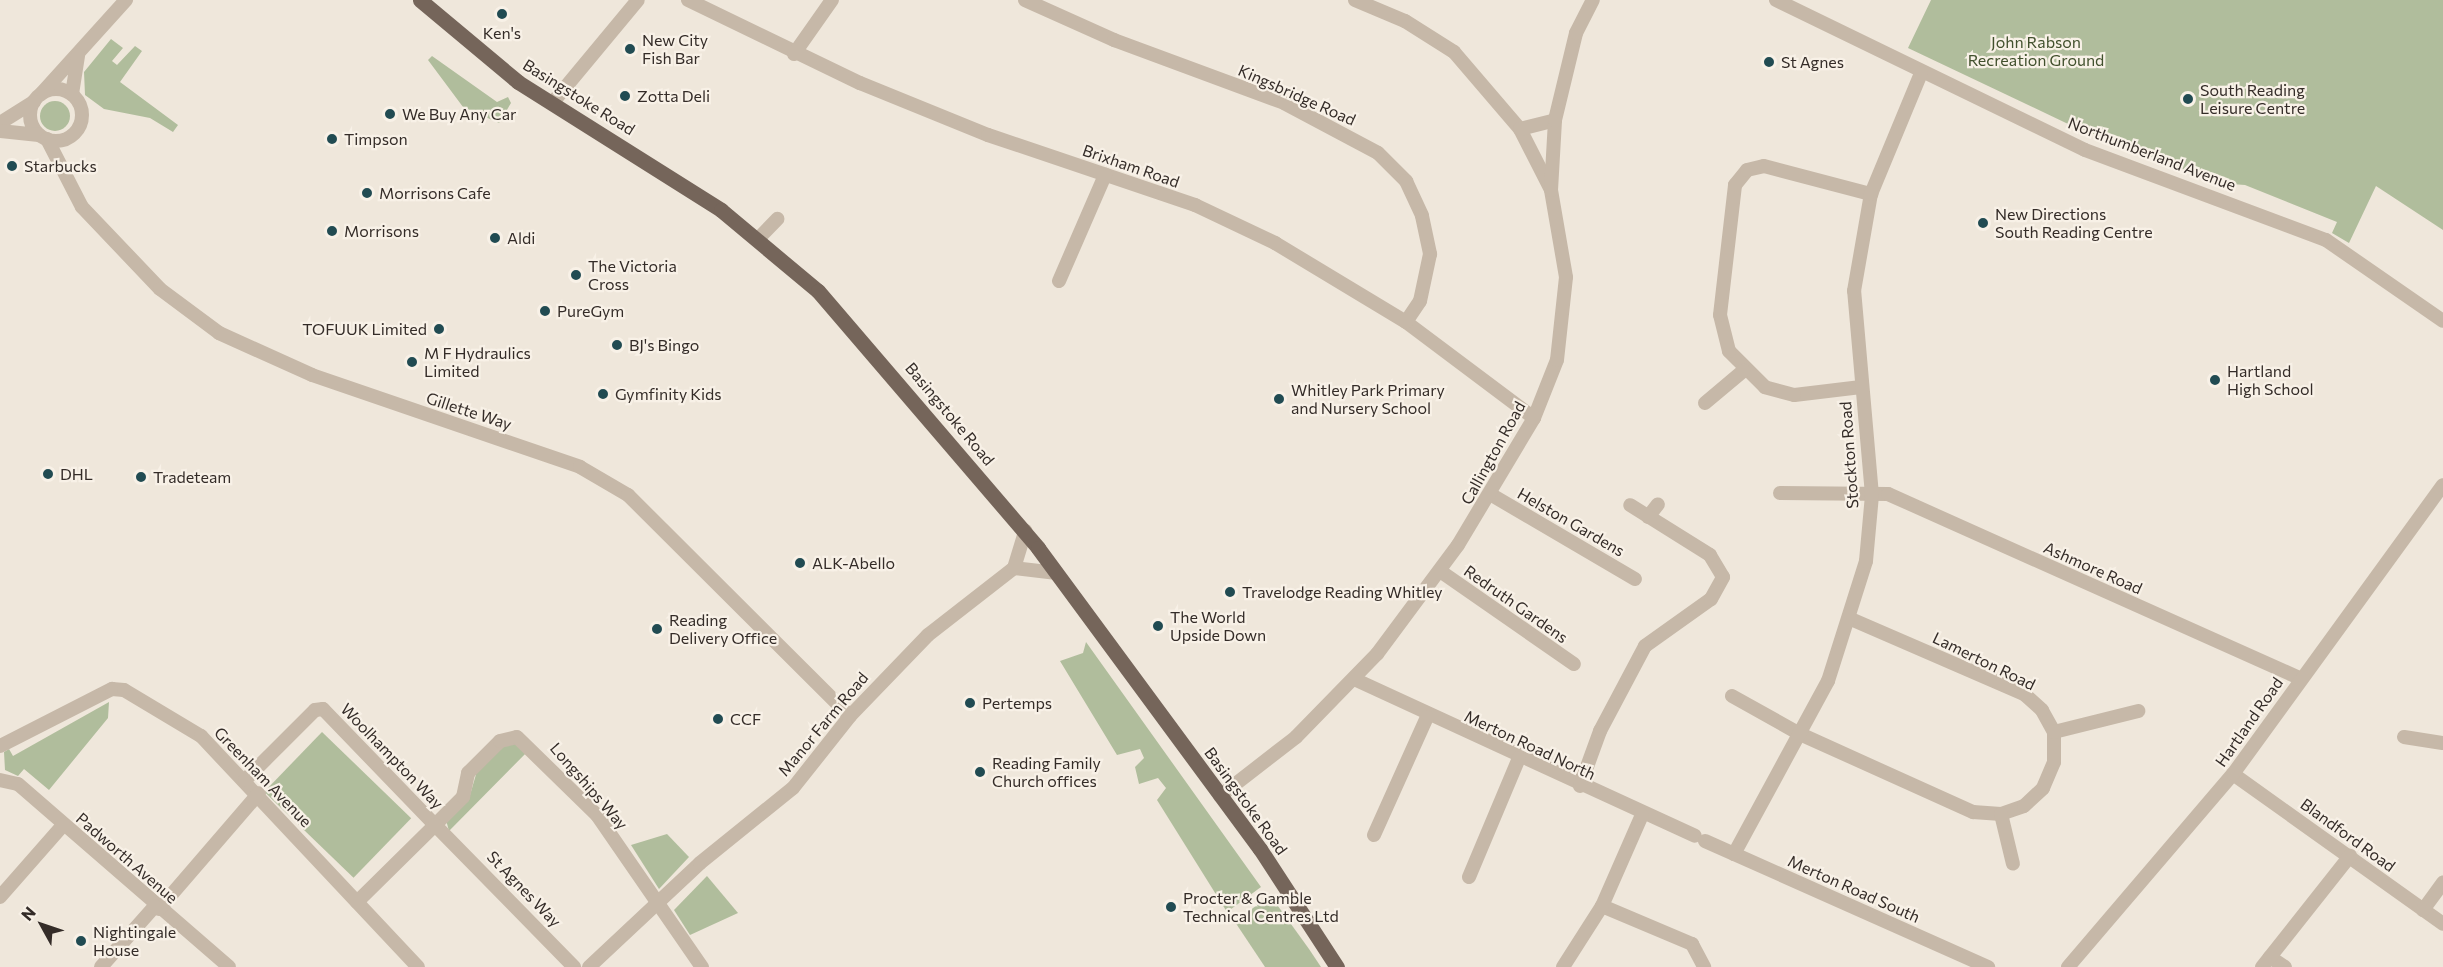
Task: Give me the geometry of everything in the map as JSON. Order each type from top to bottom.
[{"type":"main road","name":"Basingstoke Road","points":[[420,0],[518,82],[554,101],[758,239],[862,338],[1025,531],[1057,573],[1220,796],[1337,967]]},
{"type":"street","points":[[43,137],[30,120],[38,98],[126,0]]},
{"type":"street","points":[[554,101],[638,0]]},
{"type":"street","name":"Brixham Road","points":[[688,0],[794,54],[988,135],[1195,206],[1275,243],[1406,322],[1534,418]]},
{"type":"street","points":[[794,54],[832,0]]},
{"type":"street","name":"Kingsbridge Road","points":[[1025,0],[1113,40],[1284,103],[1378,153],[1406,181],[1422,216],[1430,254],[1420,301],[1406,322]]},
{"type":"street","points":[[1355,0],[1405,21],[1454,52],[1520,129],[1551,190]]},
{"type":"street","name":"Callington Road","points":[[1220,796],[1296,737],[1354,679],[1440,571],[1490,494],[1534,418],[1557,360],[1566,278],[1551,190],[1555,120],[1576,33],[1593,0]]},
{"type":"street","name":"Northumberland Avenue","points":[[1776,0],[1921,73],[2085,150],[2326,240],[2443,321]]},
{"type":"street","points":[[72,94],[78,55]]},
{"type":"street","name":"Stockton Road","points":[[1734,854],[1828,681],[1851,619],[1866,561],[1872,495],[1854,291],[1871,194],[1921,73]]},
{"type":"street","points":[[0,123],[38,98],[59,89],[72,94],[82,110],[62,170]]},
{"type":"street","points":[[1520,129],[1555,120]]},
{"type":"street","points":[[0,131],[60,141],[75,133]]},
{"type":"street","name":"Gillette Way","points":[[43,137],[82,207],[159,289],[219,333],[312,375],[580,467],[628,495],[850,716]]},
{"type":"street","points":[[1861,387],[1794,395],[1764,387],[1743,370],[1729,351],[1720,315],[1735,185],[1747,170],[1764,166],[1871,194]]},
{"type":"street","points":[[1059,281],[1106,175]]},
{"type":"street","points":[[758,239],[777,219]]},
{"type":"street","points":[[1705,403],[1743,370]]},
{"type":"street","name":"Hartland Road","points":[[2067,967],[2234,774],[2300,678],[2443,485]]},
{"type":"street","name":"Ashmore Road","points":[[1780,493],[1888,494],[2300,678]]},
{"type":"street","name":"Helston Gardens","points":[[1490,494],[1635,579]]},
{"type":"street","points":[[1648,517],[1658,504]]},
{"type":"street","points":[[1580,786],[1600,731],[1645,646],[1711,599],[1723,577],[1710,555],[1630,505]]},
{"type":"street","points":[[1025,531],[1014,568],[1057,573]]},
{"type":"street","name":"Manor Farm Road","points":[[589,967],[659,902],[793,788],[850,716],[928,635],[1014,568]]},
{"type":"street","name":"Redruth Gardens","points":[[1440,571],[1574,664]]},
{"type":"street","name":"Lamerton Road","points":[[1851,619],[2024,694],[2042,710],[2054,732]]},
{"type":"street","name":"Merton Road North","points":[[1354,679],[1426,717],[1700,839]]},
{"type":"street","name":"Greenham Avenue","points":[[0,746],[112,689],[124,690],[201,736],[260,794],[418,967]]},
{"type":"street","points":[[1732,696],[1800,734],[1973,812],[2001,814],[2024,806],[2043,788],[2054,762],[2054,732],[2138,711]]},
{"type":"street","name":"Woolhampton Way","points":[[245,780],[315,710],[323,709],[435,825]]},
{"type":"street","points":[[1374,835],[1426,717]]},
{"type":"street","name":"Longships Way","points":[[435,825],[463,797],[468,773],[500,741],[517,737],[597,815],[702,967]]},
{"type":"street","points":[[2404,737],[2443,743]]},
{"type":"street","points":[[1469,877],[1519,758]]},
{"type":"street","name":"Blandford Road","points":[[2234,774],[2443,924]]},
{"type":"street","name":"Padworth Avenue","points":[[0,780],[18,784],[157,907],[229,967]]},
{"type":"street","points":[[101,967],[260,794]]},
{"type":"street","points":[[2001,814],[2013,864]]},
{"type":"street","points":[[1563,967],[1602,906],[1642,815]]},
{"type":"street","points":[[0,897],[63,825]]},
{"type":"street","points":[[357,902],[435,825]]},
{"type":"street","name":"St Agnes Way","points":[[435,825],[449,835],[574,967]]},
{"type":"street","name":"Merton Road South","points":[[1700,839],[1988,967]]},
{"type":"street","points":[[2285,967],[2266,962],[2350,856]]},
{"type":"street","points":[[2424,910],[2443,882]]},
{"type":"street","points":[[1602,906],[1692,944],[1704,967]]},
{"type":"green space","name":"John Rabson Recreation Ground","points":[[1931,0],[2443,0],[2443,230],[2376,186],[2349,243],[2332,233],[2337,222],[2245,185],[2218,183],[2066,123],[1908,48]]},
{"type":"green space","points":[[111,39],[123,48],[112,61],[117,65],[135,46],[142,51],[120,82],[178,125],[173,132],[150,118],[104,109],[85,95],[84,72]]},
{"type":"green space","points":[[432,56],[497,102],[508,97],[511,103],[499,123],[463,107],[428,60]]},
{"type":"green space","points":[[55,101],[66,105],[70,116],[66,127],[55,131],[44,127],[40,116],[44,105]]},
{"type":"green space","points":[[1086,642],[1261,887],[1227,912],[1157,800],[1166,788],[1158,778],[1139,784],[1135,767],[1144,758],[1140,749],[1117,755],[1060,661],[1083,653]]},
{"type":"green space","points":[[109,702],[108,718],[49,790],[24,769],[18,776],[5,770],[4,752],[9,749],[13,756]]},
{"type":"green space","points":[[322,732],[411,818],[354,878],[264,792]]},
{"type":"green space","points":[[521,741],[530,749],[449,831],[446,820],[470,795],[477,771],[507,742]]},
{"type":"green space","points":[[667,834],[689,857],[659,889],[631,845]]},
{"type":"green space","points":[[707,876],[738,913],[690,935],[674,910]]},
{"type":"green space","points":[[1270,895],[1321,967],[1265,967],[1235,922]]},
{"type":"place","name":"Ken's","points":[[502,14]]},
{"type":"place","name":"New City Fish Bar","points":[[630,49]]},
{"type":"place","name":"St Agnes","points":[[1769,62]]},
{"type":"place","name":"Zotta Deli","points":[[625,96]]},
{"type":"place","name":"South Reading Leisure Centre","points":[[2188,99]]},
{"type":"place","name":"We Buy Any Car","points":[[390,114]]},
{"type":"place","name":"Timpson","points":[[332,139]]},
{"type":"place","name":"Starbucks","points":[[12,166]]},
{"type":"place","name":"Morrisons Cafe","points":[[367,193]]},
{"type":"place","name":"New Directions South Reading Centre","points":[[1983,223]]},
{"type":"place","name":"Morrisons","points":[[332,231]]},
{"type":"place","name":"Aldi","points":[[495,238]]},
{"type":"place","name":"The Victoria Cross","points":[[576,275]]},
{"type":"place","name":"PureGym","points":[[545,311]]},
{"type":"place","name":"TOFUUK Limited","points":[[439,329]]},
{"type":"place","name":"BJ's Bingo","points":[[617,345]]},
{"type":"place","name":"M F Hydraulics Limited","points":[[412,362]]},
{"type":"place","name":"Hartland High School","points":[[2215,380]]},
{"type":"place","name":"Gymfinity Kids","points":[[603,394]]},
{"type":"place","name":"Whitley Park Primary and Nursery School","points":[[1279,399]]},
{"type":"place","name":"DHL","points":[[48,474]]},
{"type":"place","name":"Tradeteam","points":[[141,477]]},
{"type":"place","name":"ALK-Abello","points":[[800,563]]},
{"type":"place","name":"Travelodge Reading Whitley","points":[[1230,592]]},
{"type":"place","name":"The World Upside Down","points":[[1158,626]]},
{"type":"place","name":"Reading Delivery Office","points":[[657,629]]},
{"type":"place","name":"Pertemps","points":[[970,703]]},
{"type":"place","name":"CCF","points":[[718,719]]},
{"type":"place","name":"Reading Family Church offices","points":[[980,772]]},
{"type":"place","name":"Procter & Gamble Technical Centres Ltd","points":[[1171,907]]},
{"type":"place","name":"Nightingale House","points":[[81,941]]}]
